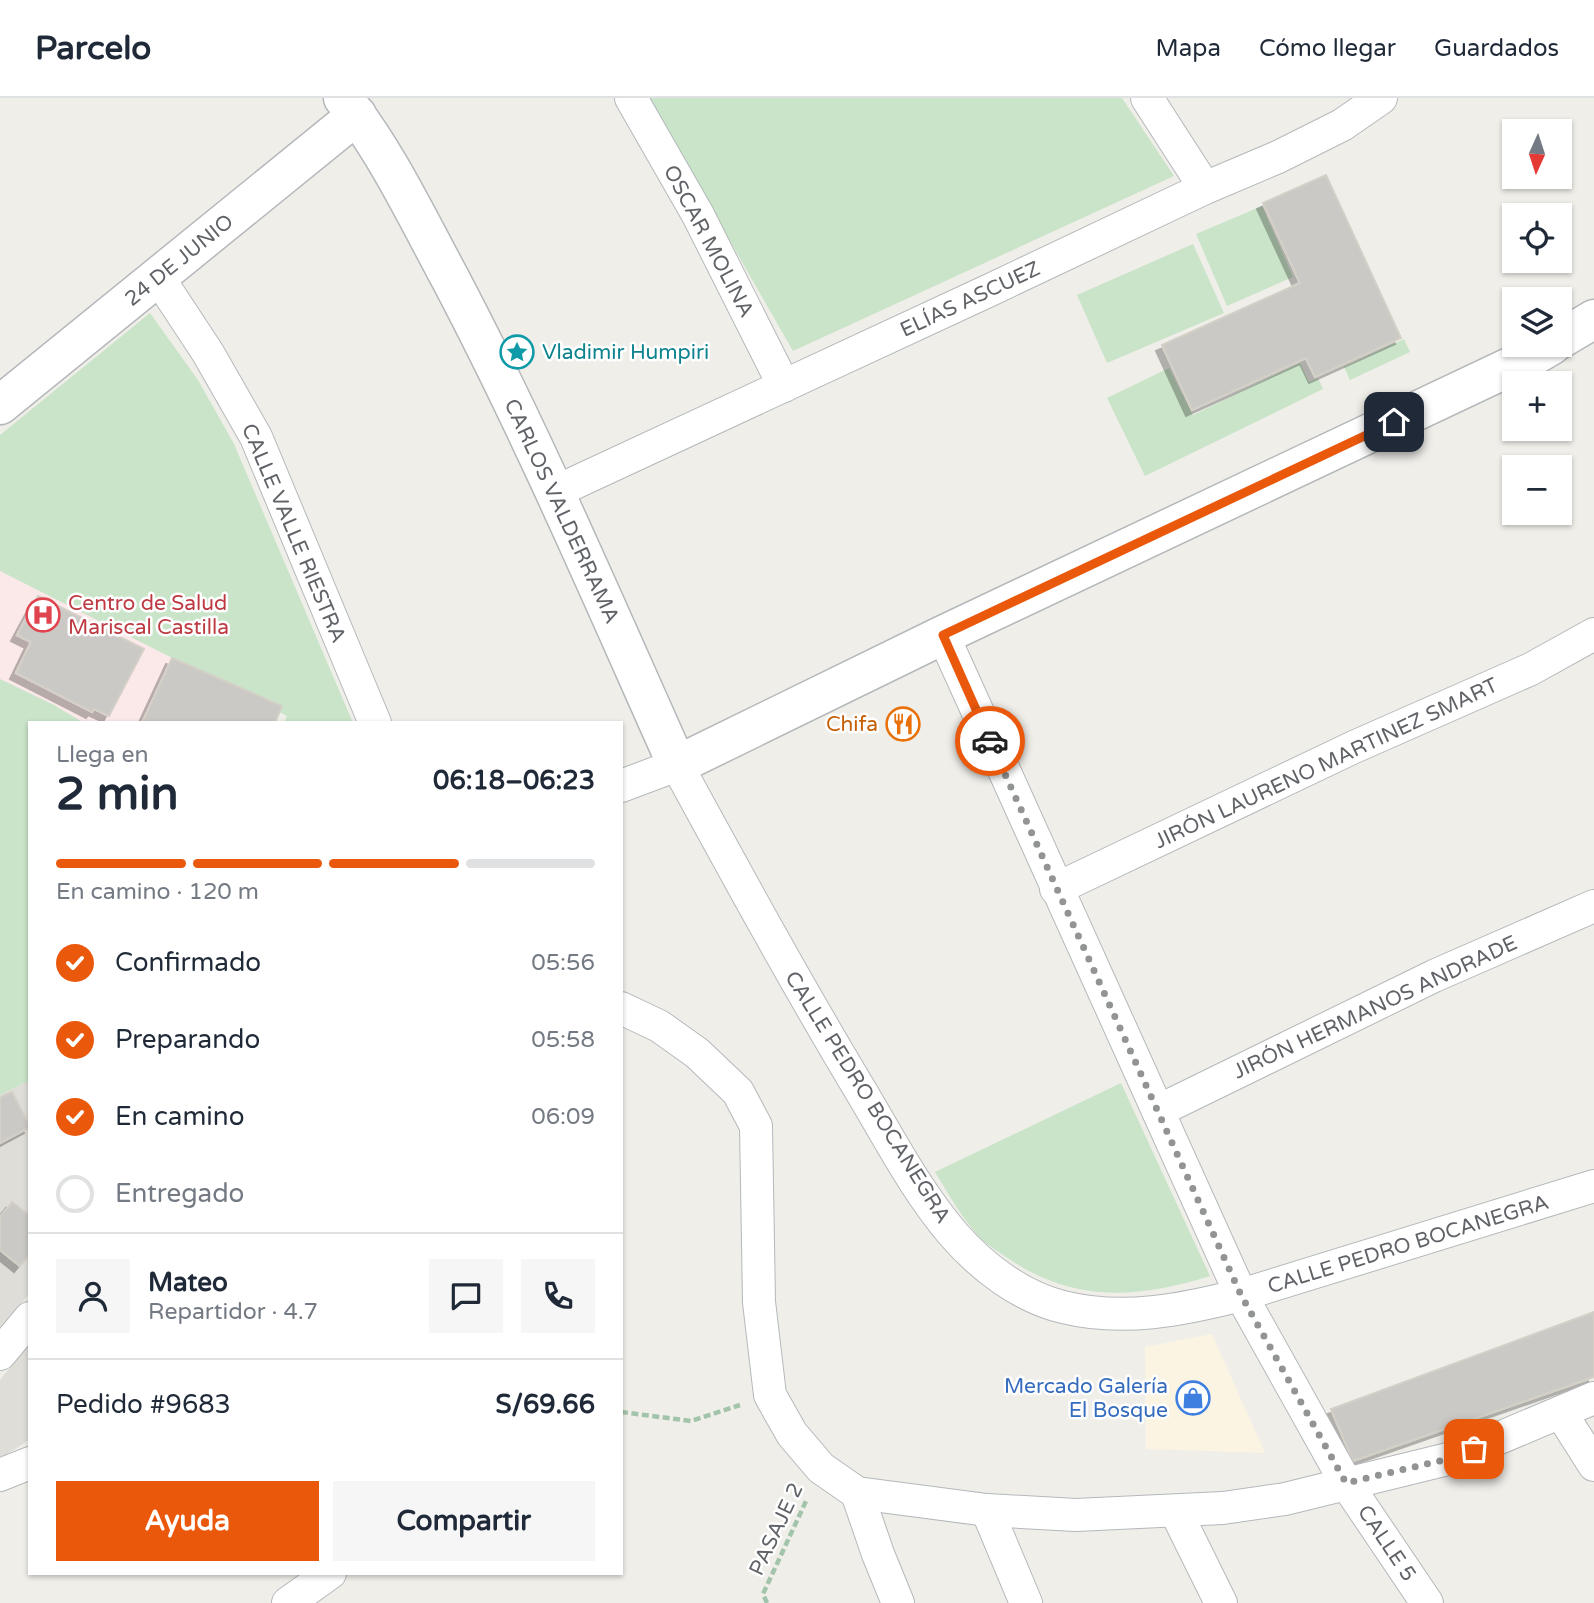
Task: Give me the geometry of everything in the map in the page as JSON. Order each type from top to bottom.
[{"type":"street","name":"OSCAR MOLINA","points":[[631,98],[698,215],[783,386]]},
{"type":"street","points":[[1147,98],[1205,188]]},
{"type":"street","name":"ELÍAS ASCUEZ","points":[[555,492],[1205,188],[1278,157],[1342,125],[1381,98]]},
{"type":"street","name":"24 DE JUNIO","points":[[0,405],[158,277],[350,107]]},
{"type":"street","name":"CARLOS VALDERRAMA","points":[[350,107],[436,252],[494,362],[677,765]]},
{"type":"street","name":"CALLE VALLE RIESTRA","points":[[158,277],[208,353],[256,437],[374,721]]},
{"type":"street","points":[[1572,332],[1594,319]]},
{"type":"street","points":[[623,785],[677,765],[943,635],[1530,357]]},
{"type":"street","name":"JIRÓN LAURENO MARTINEZ SMART","points":[[1056,889],[1354,747],[1531,669],[1594,634]]},
{"type":"street","name":"CALLE 5","points":[[943,635],[1241,1295],[1346,1483],[1427,1603]]},
{"type":"street","name":"CALLE PEDRO BOCANEGRA","points":[[677,765],[809,1005],[918,1186],[954,1234],[985,1266],[1021,1290],[1061,1307],[1108,1314],[1156,1313],[1195,1307],[1594,1186]]},
{"type":"street","name":"JIRÓN HERMANOS ANDRADE","points":[[1158,1111],[1434,976],[1594,906]]},
{"type":"street","points":[[623,1009],[659,1026],[697,1053],[738,1092],[756,1126],[760,1302],[770,1395],[792,1434],[821,1468],[857,1493],[986,1510],[1076,1515],[1223,1508],[1285,1499],[1452,1458],[1594,1398]]},
{"type":"street","points":[[0,1354],[28,1320]]},
{"type":"street","points":[[1561,1413],[1594,1465]]},
{"type":"street","points":[[0,1475],[28,1464]]},
{"type":"street","points":[[857,1493],[898,1603]]},
{"type":"street","points":[[986,1510],[1026,1603]]},
{"type":"street","points":[[1176,1512],[1221,1603]]},
{"type":"street","points":[[288,1603],[327,1575]]},
{"type":"path","points":[[623,1412],[691,1421],[770,1395]]},
{"type":"path","name":"PASAJE 2","points":[[767,1603],[763,1594],[821,1468]]},
{"type":"shaded area","name":"Centro de Salud Mariscal Castilla","points":[[0,571],[174,658],[143,721],[81,721],[0,679]]},
{"type":"shaded area","points":[[28,1081],[28,1295],[0,1329],[0,1095]]},
{"type":"shaded area","name":"Mercado Galería El Bosque","points":[[1212,1334],[1265,1453],[1146,1449],[1145,1347]]},
{"type":"shaded area","points":[[28,1345],[28,1440],[0,1459],[0,1380]]},
{"type":"green space","points":[[648,98],[1122,98],[1174,176],[793,351]]},
{"type":"green space","points":[[1262,206],[1293,277],[1227,306],[1196,234]]},
{"type":"green space","points":[[1193,244],[1224,313],[1107,363],[1077,295]]},
{"type":"green space","points":[[150,313],[198,380],[234,444],[352,721],[285,721],[287,716],[0,571],[0,435]]},
{"type":"green space","points":[[1404,339],[1410,352],[1350,380],[1344,367]]},
{"type":"green space","points":[[1300,363],[1309,382],[1318,378],[1323,389],[1145,476],[1107,398],[1169,368],[1193,415]]},
{"type":"green space","points":[[0,679],[81,721],[28,721],[28,1081],[0,1095]]},
{"type":"green space","points":[[1121,1083],[1210,1276],[1183,1284],[1130,1292],[1080,1289],[1055,1283],[1031,1272],[983,1241],[935,1172]]},
{"type":"building","points":[[1326,175],[1401,338],[1315,377],[1306,358],[1192,410],[1162,345],[1300,283],[1263,203]]},
{"type":"building","points":[[38,596],[144,649],[109,716],[94,709],[92,712],[16,673],[31,642],[17,635]]},
{"type":"building","points":[[172,658],[282,706],[276,721],[143,721]]},
{"type":"building","points":[[12,1092],[28,1128],[0,1143],[0,1097]]},
{"type":"building","points":[[12,1202],[28,1214],[28,1256],[20,1266],[0,1250],[0,1217]]},
{"type":"building","points":[[1594,1312],[1594,1377],[1353,1461],[1331,1409]]},
{"type":"way so far","points":[[990,741],[1241,1295],[1346,1483],[1452,1458],[1474,1449]]},
{"type":"place","name":"Vladimir Humpiri","points":[[517,352]]},
{"type":"place","name":"Centro de Salud Mariscal Castilla","points":[[43,615]]},
{"type":"place","name":"Chifa","points":[[903,724]]},
{"type":"place","name":"Mercado Galería El Bosque","points":[[1193,1398]]},
{"type":"route","points":[[990,741],[943,635],[1394,422]]}]
